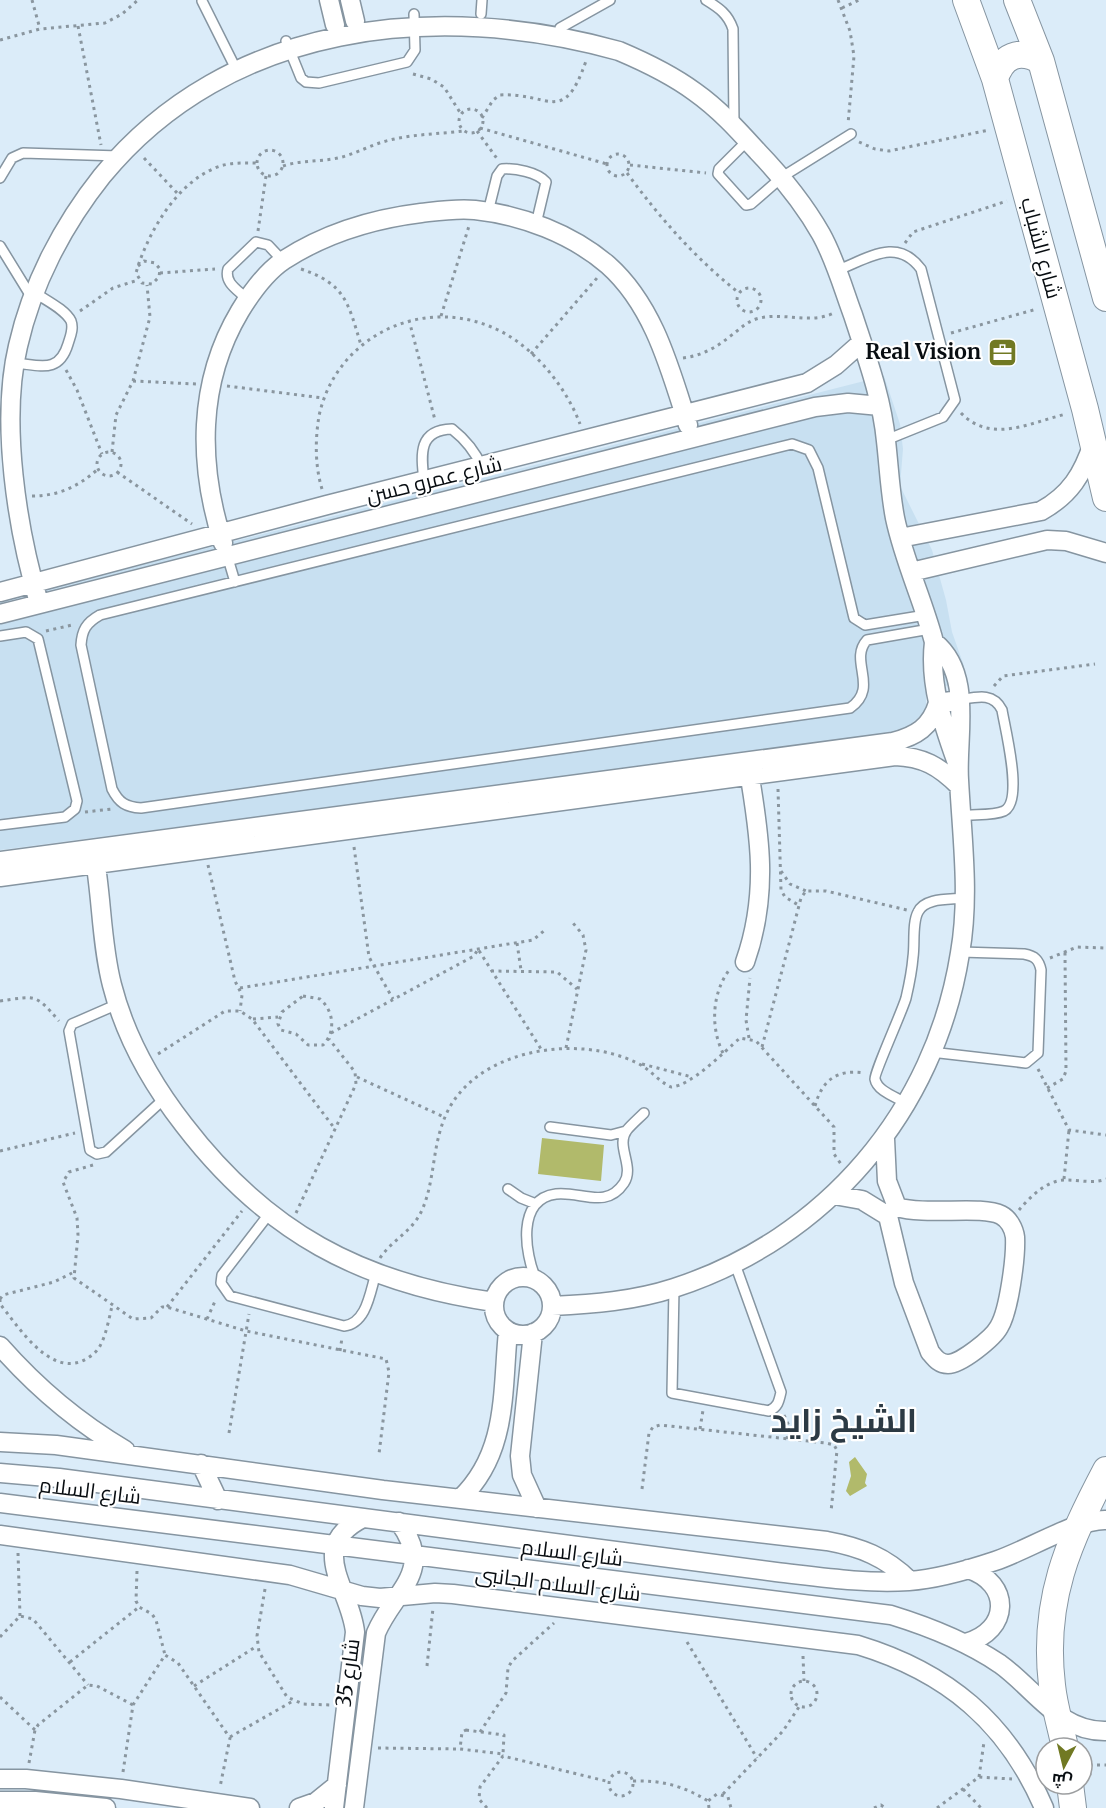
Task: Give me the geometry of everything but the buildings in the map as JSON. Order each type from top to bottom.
[{"type":"street","points":[[329,0],[335,25]]},
{"type":"street","points":[[350,0],[355,21]]},
{"type":"street","name":"شارع الشباب","points":[[966,0],[995,79],[1094,441],[1106,498]]},
{"type":"street","points":[[1017,0],[1041,61],[1106,298]]},
{"type":"street","points":[[39,603],[16,494],[7,471],[15,363],[33,295],[69,223],[118,152],[180,101],[234,65],[286,41],[355,21],[481,7],[594,39],[646,63],[694,91],[734,125],[782,177],[822,235],[838,270],[880,406],[886,440],[890,490],[900,538],[930,629],[952,667],[959,700],[960,747],[957,763]]},
{"type":"street","points":[[995,79],[998,68],[1006,58],[1018,54],[1030,54],[1041,61]]},
{"type":"street","points":[[227,555],[215,535],[206,475],[205,414],[210,384],[225,340],[247,299],[283,261],[327,237],[364,224],[401,216],[481,211],[536,224],[583,247],[608,266],[643,309],[666,359],[692,439]]},
{"type":"street","name":"شارع عمرو حسن","points":[[0,592],[327,505],[807,383],[836,365],[862,342]]},
{"type":"street","name":"شارع عمرو حسن","points":[[0,614],[831,404],[880,406]]},
{"type":"street","points":[[900,538],[1041,511],[1061,500],[1076,483],[1087,463],[1094,441]]},
{"type":"street","points":[[454,474],[460,496]]},
{"type":"street","points":[[911,572],[1047,540],[1066,541],[1106,553]]},
{"type":"street","points":[[552,1306],[634,1298],[674,1288],[735,1264],[772,1243],[834,1195],[885,1139],[906,1103],[931,1052],[954,986],[965,898],[957,763],[938,703],[932,672],[930,629]]},
{"type":"street","points":[[938,703],[959,700]]},
{"type":"street","points":[[0,877],[94,857],[749,769],[909,738],[922,730],[934,718],[938,703]]},
{"type":"street","points":[[749,769],[778,772],[895,756],[913,757],[930,762],[945,771],[959,786]]},
{"type":"street","points":[[745,962],[756,932],[762,886],[749,769]]},
{"type":"street","points":[[0,861],[204,851],[285,831],[352,831],[481,804]]},
{"type":"street","points":[[94,857],[112,983],[118,1004],[143,1063],[164,1099],[206,1155],[251,1200],[269,1214],[336,1256],[414,1287],[494,1302]]},
{"type":"street","points":[[834,1195],[862,1200],[892,1211],[992,1211],[1003,1216],[1012,1225],[1015,1237],[1013,1259],[1000,1326],[992,1337],[959,1360],[948,1364],[937,1361],[930,1352],[904,1282],[892,1211],[886,1174],[885,1139]]},
{"type":"street","points":[[525,1276],[536,1280],[551,1295],[550,1318],[543,1327],[533,1333],[520,1335],[508,1331],[494,1314],[494,1302],[504,1283],[525,1276]]},
{"type":"street","points":[[460,1499],[485,1470],[498,1435],[508,1331]]},
{"type":"street","points":[[533,1333],[521,1438],[522,1474],[537,1508]]},
{"type":"street","points":[[0,1346],[62,1407],[132,1454]]},
{"type":"street","points":[[498,1435],[521,1438]]},
{"type":"street","points":[[0,1442],[56,1445],[132,1454],[460,1499],[827,1541],[873,1553],[895,1566],[910,1581]]},
{"type":"street","points":[[201,1464],[218,1500]]},
{"type":"street","points":[[1063,1736],[1051,1677],[1050,1621],[1061,1567],[1077,1525],[1106,1470]]},
{"type":"street","name":"شارع السلام","points":[[0,1473],[854,1580],[910,1581],[968,1569],[1024,1551],[1077,1525],[1106,1520]]},
{"type":"street","name":"شارع السلام","points":[[0,1503],[414,1557],[891,1615],[929,1627],[966,1643],[1000,1665],[1060,1718],[1080,1728],[1106,1731]]},
{"type":"street","points":[[335,1546],[346,1529],[363,1518]]},
{"type":"street","points":[[399,1522],[412,1544],[414,1557]]},
{"type":"street","name":"شارع السلام الجانبى","points":[[9,1536],[268,1572],[308,1579],[344,1591],[380,1598],[435,1593],[569,1608],[833,1641],[893,1656],[927,1672],[959,1694],[987,1719],[1012,1749],[1032,1781],[1044,1808]]},
{"type":"street","name":"شارع 35","points":[[334,1808],[355,1632],[344,1591],[334,1570],[335,1546]]},
{"type":"street","name":"شارع 35","points":[[354,1808],[376,1633],[382,1620],[411,1579],[414,1557]]},
{"type":"street","points":[[966,1643],[979,1640],[990,1632],[998,1620],[1000,1607],[998,1594],[991,1582],[981,1573],[968,1569]]},
{"type":"street","points":[[833,1641],[838,1609]]},
{"type":"street","points":[[0,1779],[26,1779],[121,1789],[250,1808]]},
{"type":"street","points":[[299,1808],[315,1802],[337,1785]]},
{"type":"street","points":[[0,1801],[65,1802],[106,1808]]},
{"type":"lane","points":[[560,28],[610,0]]},
{"type":"lane","points":[[706,0],[722,10],[733,29],[734,125]]},
{"type":"lane","points":[[202,1],[234,65]]},
{"type":"lane","points":[[286,41],[301,78],[312,84],[407,62],[414,50],[414,14]]},
{"type":"lane","points":[[748,141],[719,169],[718,174],[746,205],[751,204],[782,177],[851,134]]},
{"type":"lane","points":[[0,178],[12,158],[23,153],[118,152]]},
{"type":"lane","points":[[481,211],[497,176],[502,170],[510,168],[540,176],[546,182],[536,224]]},
{"type":"lane","points":[[247,299],[230,283],[228,269],[256,242],[268,245],[283,261]]},
{"type":"lane","points":[[0,246],[33,295],[60,310],[71,322],[65,352],[58,363],[51,366],[15,363]]},
{"type":"lane","points":[[838,270],[887,252],[903,252],[912,257],[921,269],[955,400],[943,417],[886,440]]},
{"type":"lane","points":[[424,481],[423,447],[428,436],[437,430],[452,429],[464,438],[475,451],[482,467]]},
{"type":"lane","points":[[792,444],[809,450],[818,468],[855,618],[865,625],[930,629],[867,640],[860,653],[863,693],[858,702],[850,708],[128,807],[118,801],[111,789],[81,645],[82,632],[89,622],[100,615],[792,444]]},
{"type":"lane","points":[[227,555],[235,582]]},
{"type":"lane","points":[[0,636],[18,632],[33,633],[38,639],[77,801],[70,814],[65,817],[0,825]]},
{"type":"lane","points":[[959,700],[992,697],[1002,710],[1014,796],[1004,811],[961,816]]},
{"type":"lane","points":[[906,1103],[880,1089],[875,1083],[874,1075],[894,1033],[906,996],[913,959],[917,912],[931,902],[965,898]]},
{"type":"lane","points":[[931,1052],[1026,1063],[1033,1059],[1041,1044],[1039,962],[1033,956],[1024,954],[960,952]]},
{"type":"lane","points":[[118,1004],[72,1024],[69,1031],[90,1150],[97,1154],[106,1152],[164,1099]]},
{"type":"lane","points":[[536,1280],[527,1257],[526,1240],[530,1213],[536,1204],[556,1194],[594,1199],[605,1198],[625,1182],[628,1171],[623,1149],[626,1131],[644,1113]]},
{"type":"lane","points":[[550,1127],[603,1134],[626,1131]]},
{"type":"lane","points":[[603,1134],[623,1149]]},
{"type":"lane","points":[[508,1189],[536,1204]]},
{"type":"lane","points":[[269,1214],[222,1275],[221,1283],[224,1291],[230,1296],[344,1326],[351,1325],[362,1314],[376,1273]]},
{"type":"lane","points":[[674,1288],[671,1389],[675,1395],[769,1411],[775,1408],[781,1392],[735,1264]]},
{"type":"path","points":[[32,0],[40,29]]},
{"type":"path","points":[[0,40],[40,29],[96,25],[114,19],[138,0]]},
{"type":"path","points":[[838,0],[850,32],[854,56],[854,81],[847,120],[851,134],[868,147],[889,151],[1008,126]]},
{"type":"path","points":[[841,8],[859,0]]},
{"type":"path","points":[[78,26],[118,152],[180,196]]},
{"type":"path","points":[[502,170],[478,130],[493,100],[500,94],[554,102],[570,96],[579,82],[594,39]]},
{"type":"path","points":[[407,62],[415,75],[430,78],[444,87],[461,114],[459,123],[464,131]]},
{"type":"path","points":[[461,114],[473,110],[482,118]]},
{"type":"path","points":[[257,163],[261,173],[266,176],[277,175],[284,166],[298,161],[311,162],[341,158],[370,146],[410,136],[478,130],[607,164],[614,176],[627,173]]},
{"type":"path","points":[[257,163],[265,151],[272,150],[278,153],[284,166]]},
{"type":"path","points":[[607,164],[610,156],[619,153],[626,157],[630,165],[627,173]]},
{"type":"path","points":[[147,285],[138,280],[136,273],[161,216],[180,196],[213,169],[233,163],[257,163]]},
{"type":"path","points":[[630,165],[718,174]]},
{"type":"path","points":[[627,173],[667,225],[704,266],[739,293]]},
{"type":"path","points":[[256,242],[266,176]]},
{"type":"path","points":[[903,252],[905,240],[913,232],[1026,195]]},
{"type":"path","points":[[441,316],[481,211]]},
{"type":"path","points":[[138,266],[144,261],[152,261],[158,265],[160,273],[156,281],[147,285]]},
{"type":"path","points":[[283,261],[320,276],[338,288],[349,306],[361,345]]},
{"type":"path","points":[[531,354],[608,266]]},
{"type":"path","points":[[160,273],[228,269]]},
{"type":"path","points":[[71,322],[101,295],[138,280]]},
{"type":"path","points":[[112,452],[116,415],[133,381],[150,317],[147,285]]},
{"type":"path","points":[[748,288],[758,292],[761,302],[754,311],[748,312],[738,305],[739,293],[748,288]]},
{"type":"path","points":[[939,336],[1056,304]]},
{"type":"path","points":[[666,359],[686,358],[710,350],[742,326],[759,318],[782,315],[820,318],[849,305]]},
{"type":"path","points":[[754,311],[759,318]]},
{"type":"path","points":[[327,505],[316,453],[323,398],[339,369],[361,345],[384,330],[409,320],[441,316],[466,319],[490,326],[512,338],[531,354],[564,393],[586,440]]},
{"type":"path","points":[[409,320],[437,430]]},
{"type":"path","points":[[58,363],[69,373],[102,454]]},
{"type":"path","points":[[133,381],[210,384],[323,398]]},
{"type":"path","points":[[955,400],[961,413],[971,424],[984,430],[999,431],[1085,409]]},
{"type":"path","points":[[112,452],[102,454],[98,458],[98,469],[106,476],[117,472]]},
{"type":"path","points":[[112,452],[120,460],[117,472]]},
{"type":"path","points":[[16,494],[42,496],[64,491],[85,480],[98,469]]},
{"type":"path","points":[[117,472],[215,535]]},
{"type":"path","points":[[33,633],[89,622]]},
{"type":"path","points":[[992,697],[997,681],[1003,676],[1095,664]]},
{"type":"path","points":[[778,772],[782,890],[791,902],[800,906]]},
{"type":"path","points":[[70,814],[128,807]]},
{"type":"path","points":[[352,831],[372,966],[393,999]]},
{"type":"path","points":[[204,851],[235,981],[242,995],[240,1011]]},
{"type":"path","points":[[781,870],[790,884],[806,891],[826,891],[917,912]]},
{"type":"path","points":[[762,1047],[806,891]]},
{"type":"path","points":[[566,1048],[586,950],[582,935],[573,924]]},
{"type":"path","points":[[240,988],[533,940],[544,930]]},
{"type":"path","points":[[517,943],[521,970]]},
{"type":"path","points":[[1039,962],[1090,946],[1106,948]]},
{"type":"path","points":[[478,949],[541,1049]]},
{"type":"path","points":[[331,1033],[474,956],[478,949]]},
{"type":"path","points":[[1047,1088],[1063,1079],[1066,1071],[1065,952]]},
{"type":"path","points":[[723,1053],[714,1030],[716,1005],[725,975],[737,964],[745,962],[750,977],[746,1020],[748,1038]]},
{"type":"path","points":[[490,971],[557,972],[577,989]]},
{"type":"path","points":[[252,1019],[278,1017],[303,996],[312,996],[327,1005],[331,1013],[329,1039],[323,1045],[308,1045],[296,1034],[281,1030],[278,1017]]},
{"type":"path","points":[[0,1001],[31,997],[38,999],[69,1031]]},
{"type":"path","points":[[143,1063],[225,1011],[240,1011],[252,1019],[335,1129]]},
{"type":"path","points":[[637,1062],[671,1087],[677,1086],[692,1077],[740,1038],[748,1038],[762,1047],[834,1126],[834,1154],[850,1177]]},
{"type":"path","points":[[329,1039],[357,1077],[444,1117]]},
{"type":"path","points":[[376,1273],[379,1259],[388,1246],[413,1226],[422,1211],[444,1117],[464,1088],[508,1059],[541,1049],[566,1048],[596,1051],[692,1077]]},
{"type":"path","points":[[1033,1059],[1069,1130],[1064,1179]]},
{"type":"path","points":[[815,1106],[818,1092],[827,1080],[839,1072],[874,1075]]},
{"type":"path","points":[[288,1228],[357,1077]]},
{"type":"path","points":[[1069,1130],[1106,1134]]},
{"type":"path","points":[[0,1152],[85,1131]]},
{"type":"path","points":[[97,1154],[93,1166],[69,1172],[63,1182],[76,1218],[78,1235],[72,1273],[74,1278],[112,1306],[139,1320],[151,1318],[162,1307],[167,1307],[246,1331],[386,1359],[389,1372],[379,1454]]},
{"type":"path","points":[[1012,1225],[1018,1212],[1038,1191],[1064,1179],[1093,1182],[1106,1179]]},
{"type":"path","points":[[167,1307],[251,1200]]},
{"type":"path","points":[[72,1273],[46,1284],[3,1294],[0,1299],[0,1304],[35,1347],[66,1364],[91,1356],[100,1346],[112,1306]]},
{"type":"path","points":[[207,1319],[210,1309],[224,1291]]},
{"type":"path","points":[[230,1433],[252,1302]]},
{"type":"path","points":[[700,1429],[705,1400]]},
{"type":"path","points":[[775,1408],[785,1415],[789,1426],[787,1439]]},
{"type":"path","points":[[642,1489],[649,1433],[653,1427],[660,1425],[834,1444],[837,1450],[831,1512]]},
{"type":"path","points":[[9,1536],[20,1616]]},
{"type":"path","points":[[137,1553],[136,1601],[139,1607],[152,1614],[156,1620],[165,1655],[178,1663],[230,1737],[216,1803]]},
{"type":"path","points":[[268,1572],[257,1646],[287,1696],[293,1701],[303,1704],[347,1706]]},
{"type":"path","points":[[427,1666],[435,1593]]},
{"type":"path","points":[[70,1663],[139,1607]]},
{"type":"path","points":[[480,1732],[506,1693],[508,1668],[512,1661],[569,1608]]},
{"type":"path","points":[[0,1637],[20,1616]]},
{"type":"path","points":[[20,1616],[33,1619],[88,1685],[97,1686],[133,1705]]},
{"type":"path","points":[[675,1622],[757,1758]]},
{"type":"path","points":[[803,1637],[804,1681]]},
{"type":"path","points":[[194,1686],[257,1646]]},
{"type":"path","points":[[121,1789],[133,1705],[165,1655]]},
{"type":"path","points":[[804,1681],[814,1686],[817,1697],[810,1706],[798,1707],[791,1698],[791,1692],[798,1682],[804,1681]]},
{"type":"path","points":[[26,1779],[34,1731],[88,1685]]},
{"type":"path","points":[[0,1697],[34,1731]]},
{"type":"path","points":[[230,1737],[293,1701]]},
{"type":"path","points":[[723,1794],[783,1731],[798,1707]]},
{"type":"path","points":[[980,1777],[987,1719]]},
{"type":"path","points":[[460,1749],[463,1731],[504,1736],[502,1756],[480,1787],[479,1799],[487,1808]]},
{"type":"path","points":[[361,1748],[460,1749],[502,1756],[610,1782]]},
{"type":"path","points":[[633,1782],[630,1792],[619,1796],[610,1788],[612,1776],[624,1773],[633,1782],[665,1782],[695,1793],[708,1801]]},
{"type":"path","points":[[937,1808],[980,1777],[1032,1781]]},
{"type":"path","points":[[963,1789],[981,1808]]},
{"type":"path","points":[[708,1801],[717,1794],[723,1794],[728,1797],[731,1808]]},
{"type":"path","points":[[708,1801],[709,1808]]},
{"type":"path","points":[[874,1808],[881,1805],[885,1808]]},
{"type":"shaded area","points":[[884,376],[900,424],[903,449],[900,486],[932,550],[952,632],[964,666],[964,682],[926,690],[926,711],[900,733],[0,850],[0,601]]},
{"type":"shaded area","points":[[542,1138],[604,1145],[601,1181],[538,1174]]},
{"type":"shaded area","points":[[855,1457],[867,1474],[865,1483],[867,1486],[850,1496],[846,1491],[851,1476],[849,1462]]},
{"type":"place","name":"Real Vision","points":[[1002,352]]},
{"type":"district","name":"الشيخ زايد","points":[[844,1420]]}]
